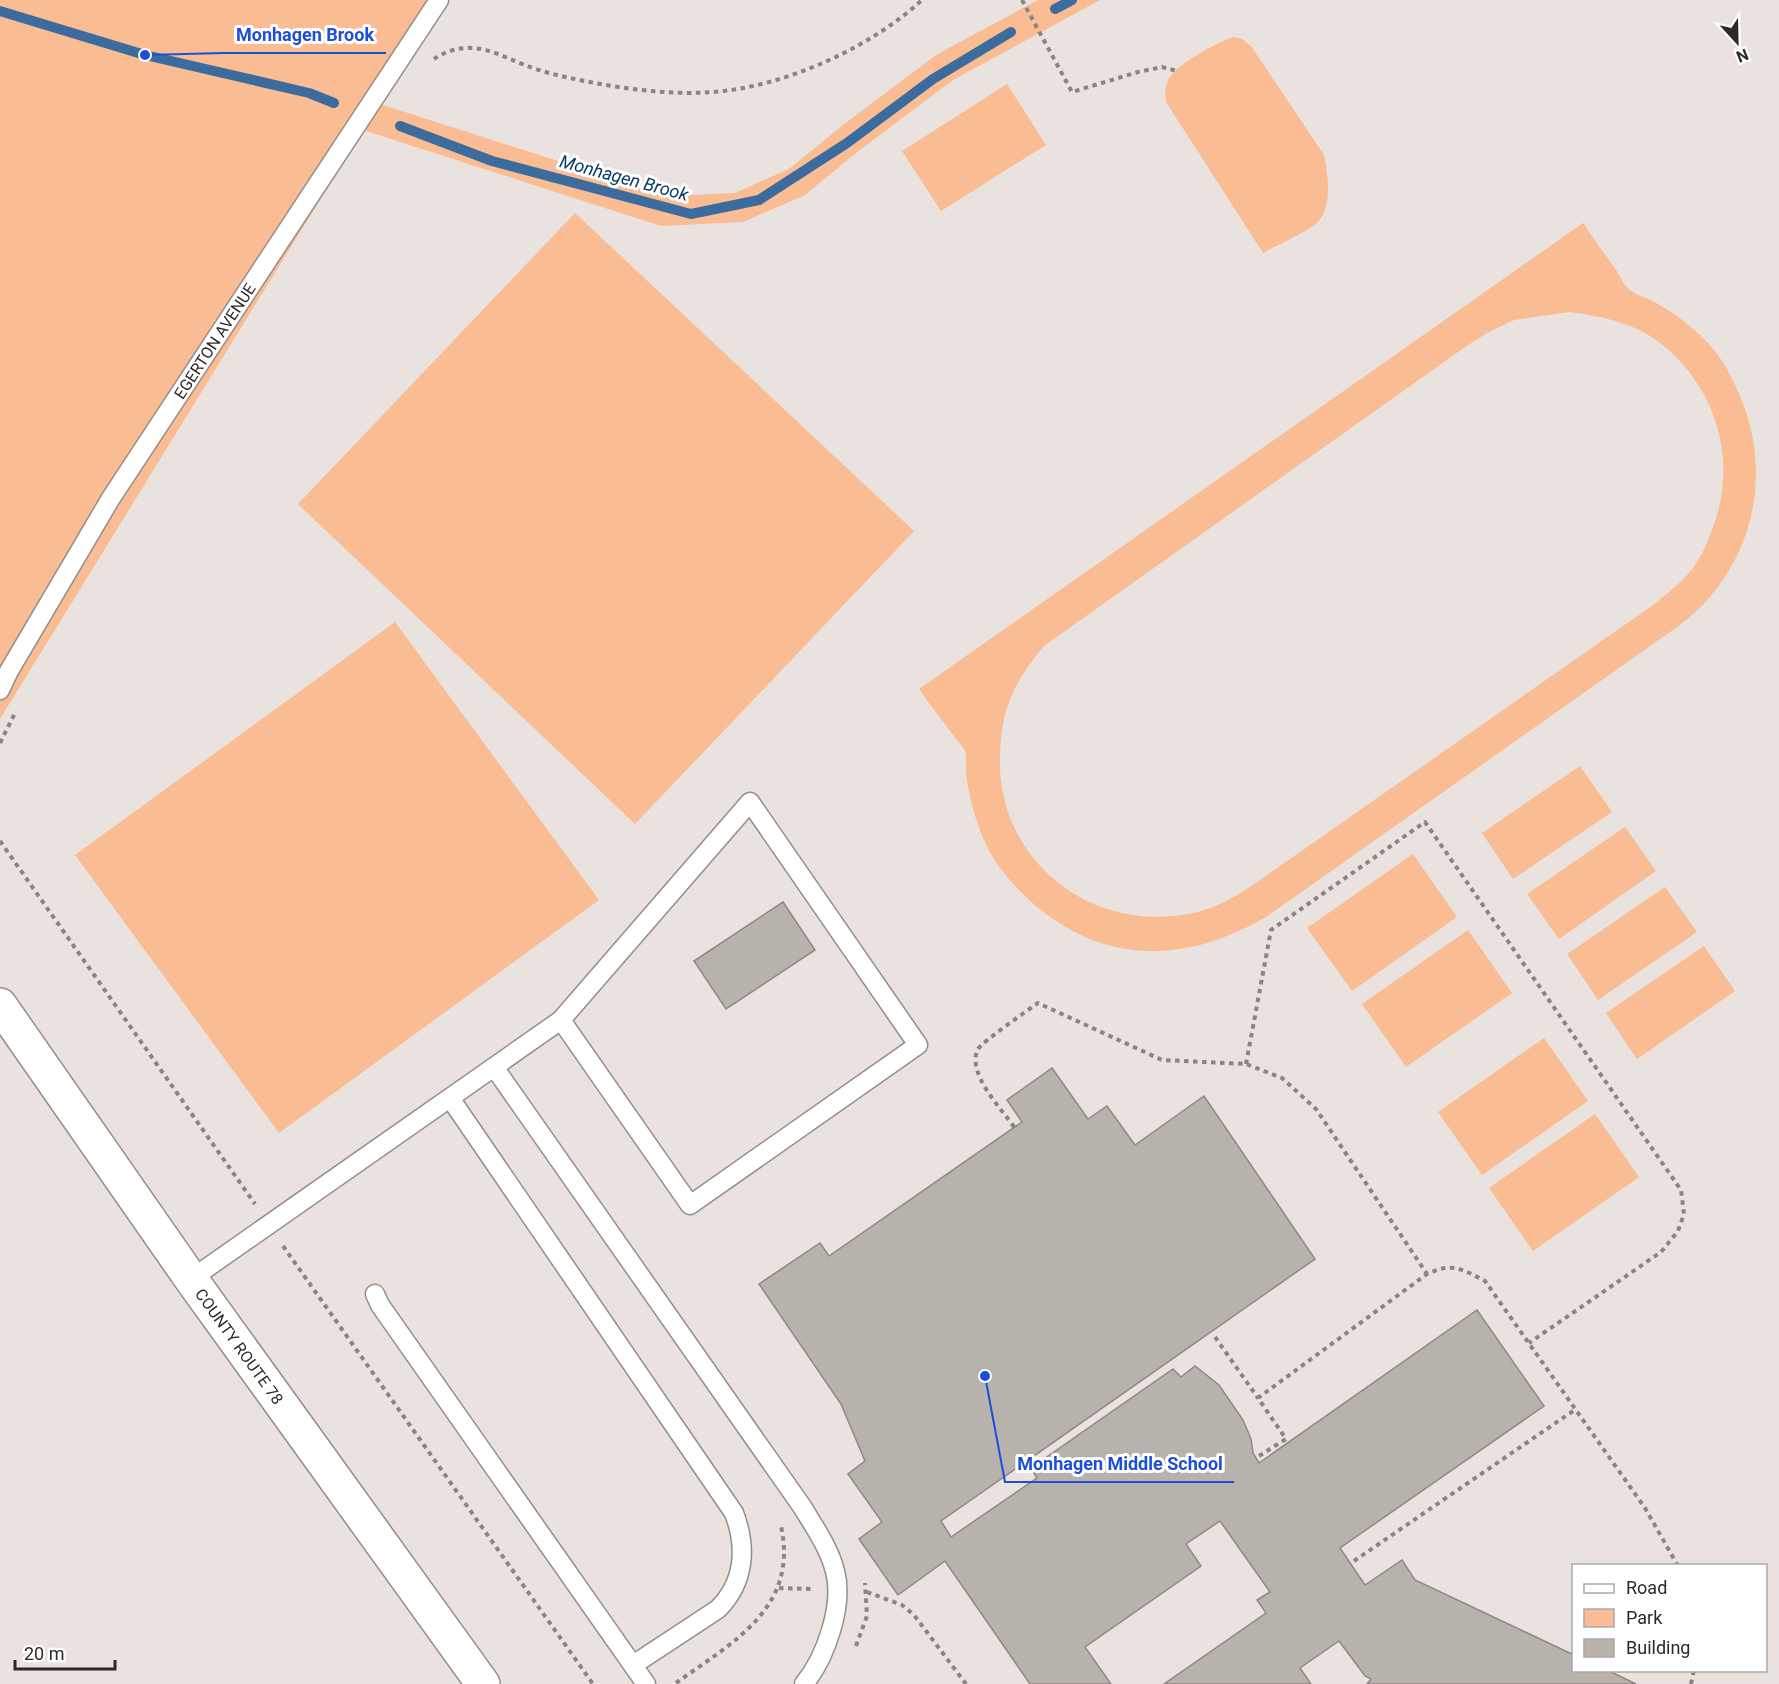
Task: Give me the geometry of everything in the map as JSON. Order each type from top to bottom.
[{"type":"street","name":"COUNTY ROUTE 78","points":[[0,1005],[191,1279],[483,1684]]},
{"type":"lane","name":"EGERTON AVENUE","points":[[0,690],[111,498],[439,0]]},
{"type":"lane","points":[[191,1279],[561,1020],[750,802],[918,1045],[690,1206],[561,1020]]},
{"type":"lane","points":[[494,1067],[803,1508],[830,1555],[836,1573],[838,1590],[835,1611],[826,1647],[816,1670],[804,1684]]},
{"type":"lane","points":[[450,1098],[729,1505],[741,1531],[743,1550],[741,1567],[729,1598],[718,1609],[633,1665]]},
{"type":"lane","points":[[375,1294],[380,1305],[646,1684]]},
{"type":"path","points":[[428,63],[447,52],[472,48],[535,69],[593,83],[646,91],[712,93],[764,83],[825,62],[886,29],[922,0]]},
{"type":"path","points":[[1022,0],[1072,92],[1137,72],[1162,67],[1177,71]]},
{"type":"path","points":[[0,743],[21,702]]},
{"type":"path","points":[[1246,1064],[1271,930],[1425,822],[1681,1190],[1684,1214],[1678,1231],[1661,1252],[1529,1343]]},
{"type":"path","points":[[0,841],[258,1207]]},
{"type":"path","points":[[1014,1127],[977,1074],[975,1062],[979,1048],[1038,1003],[1162,1060],[1246,1064],[1282,1078],[1316,1109],[1427,1274]]},
{"type":"path","points":[[279,1239],[593,1684]]},
{"type":"path","points":[[1258,1398],[1427,1274],[1442,1267],[1462,1269],[1485,1281],[1645,1509],[1677,1564]]},
{"type":"path","points":[[1215,1337],[1286,1438],[1259,1456]]},
{"type":"path","points":[[1354,1561],[1576,1409]]},
{"type":"path","points":[[779,1588],[867,1592],[902,1605],[914,1615],[966,1684]]},
{"type":"green space","points":[[0,0],[444,0],[380,104],[667,196],[735,193],[789,169],[936,55],[1038,0],[1100,0],[953,80],[856,153],[805,195],[743,222],[661,226],[363,130],[0,719]]},
{"type":"green space","points":[[1234,37],[1242,39],[1251,46],[1324,155],[1327,172],[1327,200],[1317,223],[1263,253],[1166,102],[1167,84],[1174,72],[1199,54]]},
{"type":"green space","points":[[1007,84],[1046,145],[941,211],[902,151]]},
{"type":"green space","points":[[575,213],[914,531],[635,824],[298,504]]},
{"type":"green space","points":[[1583,223],[1628,288],[1681,319],[1714,350],[1731,377],[1744,406],[1752,436],[1756,467],[1754,497],[1748,526],[1738,554],[1723,580],[1703,604],[1680,625],[1266,917],[1237,932],[1208,943],[1179,949],[1150,951],[1121,948],[1092,940],[1064,926],[1021,893],[994,859],[978,824],[966,774],[966,757],[963,747],[919,689]],"holes":[[[1569,312],[1625,324],[1656,340],[1676,358],[1693,378],[1707,400],[1722,449],[1723,475],[1720,501],[1704,548],[1685,577],[1656,603],[1250,887],[1223,903],[1193,913],[1155,917],[1119,912],[1085,900],[1056,881],[1032,856],[1014,826],[1003,791],[1000,753],[1005,713],[1013,691],[1032,660],[1044,646],[1465,347],[1514,320]]]},
{"type":"green space","points":[[395,622],[599,900],[279,1133],[75,855]]},
{"type":"green space","points":[[1580,766],[1612,812],[1513,879],[1482,833]]},
{"type":"green space","points":[[1625,827],[1656,871],[1559,939],[1527,894]]},
{"type":"green space","points":[[1413,854],[1457,917],[1352,991],[1307,928]]},
{"type":"green space","points":[[1665,887],[1697,932],[1598,1000],[1567,954]]},
{"type":"green space","points":[[1468,930],[1512,993],[1406,1067],[1362,1004]]},
{"type":"green space","points":[[1704,946],[1735,991],[1637,1059],[1606,1013]]},
{"type":"green space","points":[[1544,1038],[1588,1101],[1482,1175],[1438,1112]]},
{"type":"green space","points":[[1595,1114],[1639,1177],[1533,1251],[1489,1188]]},
{"type":"building","points":[[783,902],[815,950],[726,1009],[694,961]]},
{"type":"building","points":[[1052,1068],[1088,1119],[1107,1106],[1135,1145],[1204,1096],[1315,1259],[941,1521],[951,1537],[1037,1478],[1031,1468],[1173,1369],[1181,1377],[1195,1366],[1219,1385],[1243,1420],[1251,1439],[1253,1453],[1259,1463],[1477,1310],[1544,1406],[1340,1548],[1365,1585],[1402,1560],[1415,1580],[1572,1654],[1572,1672],[1611,1672],[1636,1684],[1367,1684],[1371,1679],[1365,1676],[1339,1641],[1300,1668],[1311,1684],[1164,1684],[1266,1613],[1257,1600],[1270,1592],[1220,1521],[1186,1544],[1201,1566],[1085,1647],[1111,1684],[1030,1684],[945,1561],[898,1595],[859,1539],[882,1522],[848,1474],[865,1461],[841,1404],[759,1284],[820,1243],[829,1256],[1022,1122],[1007,1100]]},
{"type":"waterway","name":"Monhagen Brook","points":[[1055,9],[1072,0]]},
{"type":"waterway","name":"Monhagen Brook","points":[[0,11],[145,55],[309,93],[334,103]]},
{"type":"waterway","name":"Monhagen Brook","points":[[400,126],[492,161],[691,214],[759,200],[847,143],[933,79],[1011,32]]},
{"type":"place","name":"Monhagen Brook","points":[[145,55]]},
{"type":"place","name":"Monhagen Middle School","points":[[985,1376]]}]
